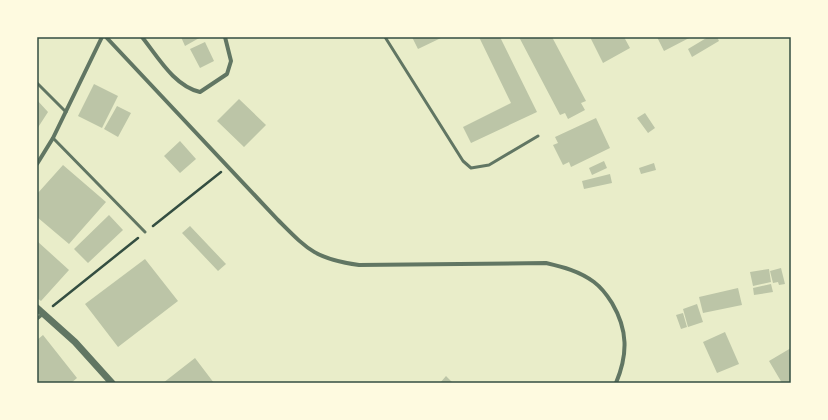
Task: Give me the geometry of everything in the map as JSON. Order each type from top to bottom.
[{"type":"street","points":[[37,164],[53,138],[102,37]]},
{"type":"street","points":[[106,37],[227,167],[304,246],[316,254],[330,260],[359,264],[546,263],[582,274],[605,292],[616,310],[623,328],[625,357],[616,383]]},
{"type":"street","points":[[142,37],[176,80],[190,90],[200,92],[227,74],[231,61],[225,37]]},
{"type":"street","points":[[39,314],[75,342],[112,383]]},
{"type":"lane","points":[[385,37],[463,161],[471,168],[489,165],[538,136]]},
{"type":"lane","points":[[37,83],[66,112]]},
{"type":"lane","points":[[53,138],[145,232]]},
{"type":"path","points":[[39,314],[227,167]]},
{"type":"building","points":[[181,37],[201,37],[185,46]]},
{"type":"building","points":[[412,37],[443,37],[418,49]]},
{"type":"building","points":[[479,37],[500,37],[537,112],[471,143],[463,127],[511,103]]},
{"type":"building","points":[[519,37],[552,37],[586,101],[581,103],[585,110],[568,119],[565,113],[560,115]]},
{"type":"building","points":[[590,37],[624,37],[630,48],[603,63]]},
{"type":"building","points":[[657,37],[691,37],[664,51]]},
{"type":"building","points":[[708,37],[717,37],[719,41],[692,57],[688,49]]},
{"type":"building","points":[[205,42],[214,61],[200,68],[190,49]]},
{"type":"building","points":[[94,84],[118,96],[102,128],[78,116]]},
{"type":"building","points":[[239,99],[266,125],[244,147],[217,121]]},
{"type":"building","points":[[37,100],[48,112],[37,129]]},
{"type":"building","points":[[117,106],[131,113],[118,137],[104,129]]},
{"type":"building","points":[[645,113],[655,128],[648,133],[637,118]]},
{"type":"building","points":[[596,118],[610,148],[571,167],[569,162],[563,165],[553,145],[558,143],[555,137]]},
{"type":"building","points":[[180,141],[196,159],[180,173],[164,156]]},
{"type":"building","points":[[604,161],[607,168],[592,175],[589,168]]},
{"type":"building","points":[[654,163],[656,170],[641,174],[639,168]]},
{"type":"building","points":[[63,165],[106,202],[69,244],[37,217],[37,194]]},
{"type":"building","points":[[610,174],[612,183],[584,189],[582,181]]},
{"type":"building","points":[[109,215],[123,230],[88,263],[74,249]]},
{"type":"building","points":[[190,226],[226,264],[218,271],[182,233]]},
{"type":"building","points":[[37,241],[69,270],[41,301],[37,298]]},
{"type":"building","points":[[145,259],[178,301],[118,347],[85,304]]},
{"type":"building","points":[[781,268],[785,284],[779,285],[778,282],[773,283],[770,271]]},
{"type":"building","points":[[769,269],[771,282],[753,286],[750,272]]},
{"type":"building","points":[[771,284],[773,292],[754,295],[753,288]]},
{"type":"building","points":[[738,288],[742,305],[703,313],[699,297]]},
{"type":"building","points":[[697,304],[703,322],[688,327],[683,309]]},
{"type":"building","points":[[683,313],[687,327],[681,329],[676,315]]},
{"type":"building","points":[[725,332],[739,364],[717,373],[703,342]]},
{"type":"building","points":[[43,335],[77,378],[71,383],[38,383],[37,340]]},
{"type":"building","points":[[791,348],[791,383],[782,383],[769,361]]},
{"type":"building","points":[[195,358],[214,383],[163,383]]},
{"type":"building","points":[[446,376],[453,383],[440,383]]}]
